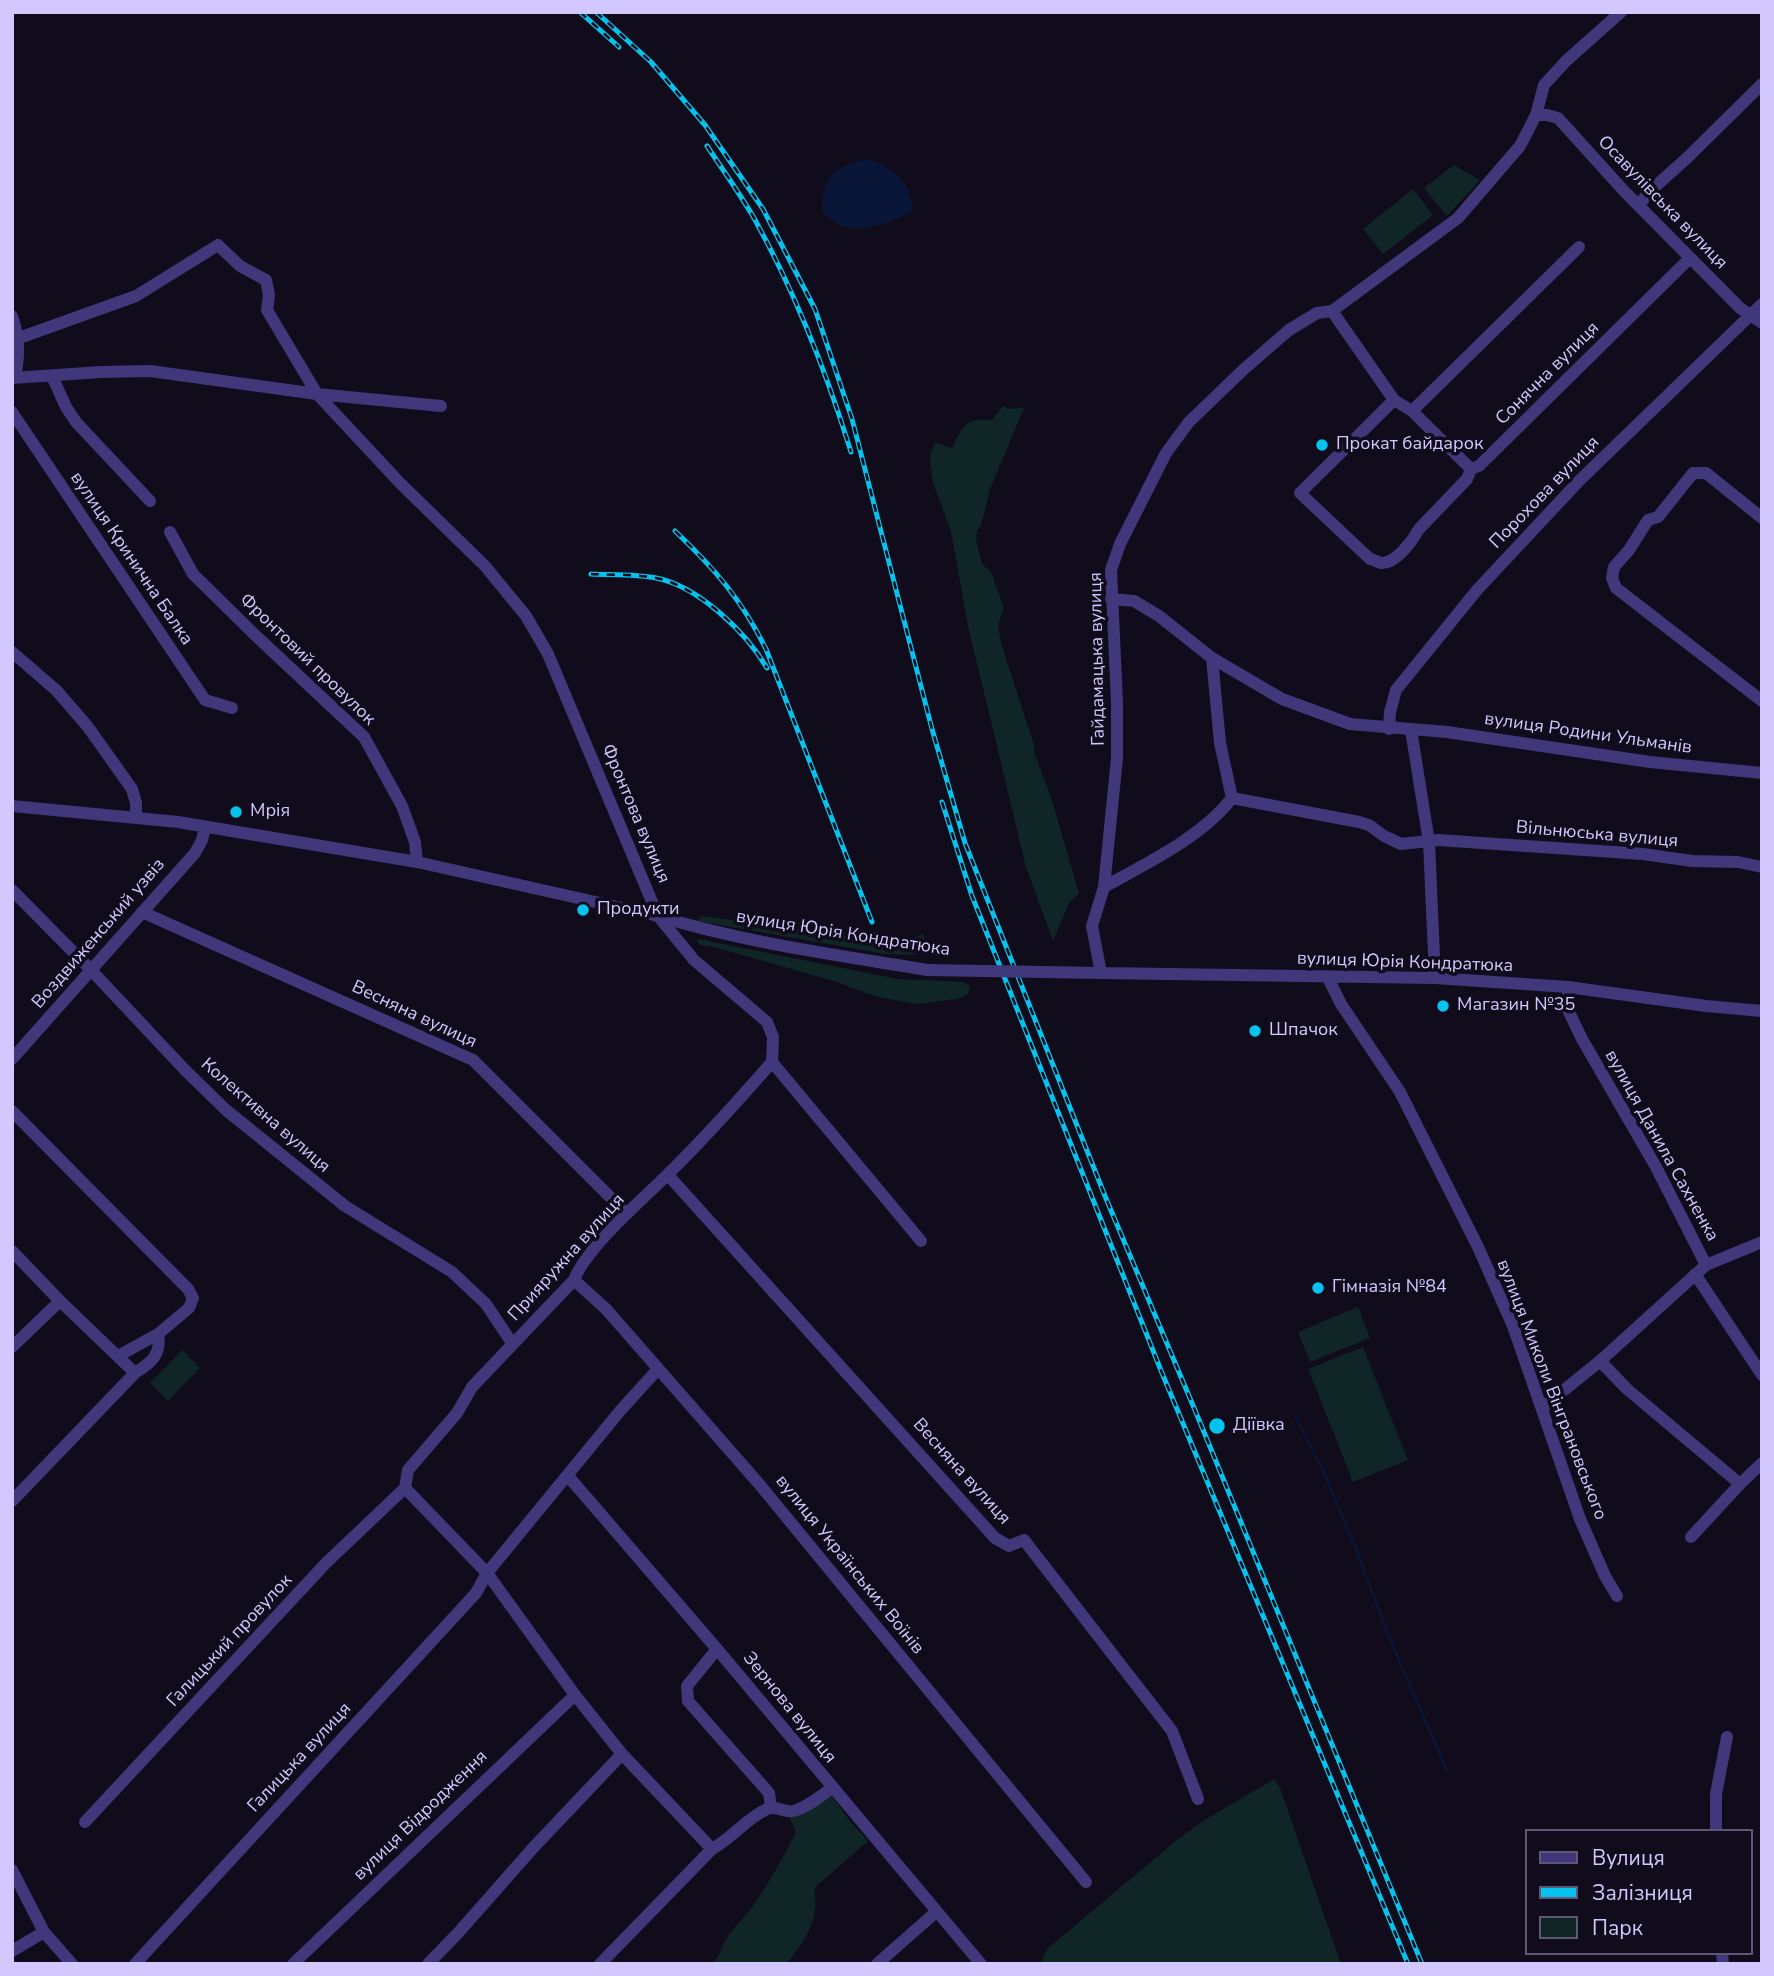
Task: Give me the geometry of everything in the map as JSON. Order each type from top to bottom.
[{"type":"street","name":"Гайдамацька вулиця","points":[[1101,973],[1092,926],[1104,887],[1117,758],[1111,570],[1120,544],[1166,453],[1189,422],[1289,330],[1317,313],[1332,312],[1458,218],[1520,146],[1536,115],[1544,85],[1566,61],[1621,12]]},
{"type":"street","points":[[1639,205],[1649,192],[1762,84]]},
{"type":"street","name":"Осавулівська вулиця","points":[[1536,115],[1558,118],[1623,191],[1740,308],[1762,323]]},
{"type":"street","name":"Фронтова вулиця","points":[[19,338],[136,296],[218,245],[240,266],[266,280],[269,295],[267,310],[317,394],[400,483],[485,566],[526,616],[548,654],[658,916],[694,960],[767,1022],[774,1037],[772,1062]]},
{"type":"street","points":[[1412,411],[1579,247]]},
{"type":"street","name":"Сонячна вулиця","points":[[1394,400],[1300,493],[1370,559],[1383,563],[1392,560],[1414,539],[1419,529],[1467,479],[1471,469],[1479,466],[1690,258]]},
{"type":"street","name":"Порохова вулиця","points":[[1389,729],[1396,690],[1477,590],[1579,481],[1762,304]]},
{"type":"street","points":[[1332,312],[1394,400],[1412,411],[1471,469]]},
{"type":"street","points":[[12,316],[19,338],[19,360],[14,377],[150,371],[317,394],[441,406]]},
{"type":"street","points":[[52,376],[76,422],[150,501]]},
{"type":"street","name":"вулиця Кринична Балка","points":[[12,412],[205,700],[232,708]]},
{"type":"street","points":[[1762,518],[1706,473],[1693,474],[1658,517],[1648,520],[1629,550],[1614,567],[1612,578],[1616,589],[1762,701]]},
{"type":"street","name":"Фронтовий провулок","points":[[170,532],[194,574],[364,737],[402,806],[415,842],[417,862]]},
{"type":"street","name":"вулиця Родини Ульманів","points":[[1111,598],[1134,601],[1159,616],[1212,657],[1282,699],[1350,724],[1447,732],[1650,762],[1762,773]]},
{"type":"street","points":[[12,652],[57,691],[88,727],[132,789],[136,817]]},
{"type":"street","points":[[1104,887],[1167,852],[1221,812],[1232,798],[1220,743],[1212,657]]},
{"type":"street","points":[[1410,730],[1429,842],[1435,978]]},
{"type":"street","name":"Вільнюська вулиця","points":[[1232,798],[1359,822],[1401,844],[1438,840],[1643,854],[1692,861],[1738,862],[1762,867]]},
{"type":"street","name":"вулиця Юрія Кондратюка","points":[[12,806],[136,817],[417,862],[696,927],[805,950],[927,970],[1435,978],[1568,987],[1762,1011]]},
{"type":"street","name":"Воздвиженський узвіз","points":[[12,1059],[195,853],[205,828]]},
{"type":"street","name":"Колективна вулиця","points":[[12,890],[226,1110],[345,1206],[452,1272],[486,1304],[512,1343]]},
{"type":"street","name":"Весняна вулиця","points":[[142,912],[473,1060],[627,1214]]},
{"type":"street","name":"вулиця Миколи Вінграновського","points":[[1328,978],[1341,1003],[1400,1092],[1479,1247],[1508,1315],[1580,1519],[1605,1576],[1617,1596]]},
{"type":"street","name":"вулиця Данила Сахненка","points":[[1568,987],[1568,1010],[1582,1039],[1656,1167],[1706,1265],[1762,1242]]},
{"type":"street","points":[[772,1062],[921,1241]]},
{"type":"street","name":"Прияружна вулиця","points":[[405,1488],[408,1470],[457,1413],[472,1387],[574,1280],[579,1267],[627,1214],[668,1175],[772,1062]]},
{"type":"street","points":[[12,1111],[188,1289],[193,1298],[189,1308],[158,1335],[118,1356]]},
{"type":"street","name":"Весняна вулиця","points":[[668,1175],[995,1538],[1009,1546],[1024,1540],[1172,1731],[1198,1799]]},
{"type":"street","points":[[12,1251],[135,1373]]},
{"type":"street","points":[[1542,1408],[1600,1361],[1706,1265]]},
{"type":"street","points":[[1695,1274],[1762,1375]]},
{"type":"street","name":"вулиця Українських Воїнів","points":[[574,1280],[606,1309],[760,1485],[1086,1882]]},
{"type":"street","points":[[12,1347],[60,1301]]},
{"type":"street","points":[[12,1501],[135,1373],[156,1357],[160,1344],[158,1335]]},
{"type":"street","points":[[1600,1361],[1627,1389],[1740,1484]]},
{"type":"street","name":"Галицька вулиця","points":[[135,1964],[476,1593],[487,1573],[620,1411],[659,1369]]},
{"type":"street","points":[[1691,1537],[1762,1463]]},
{"type":"street","name":"Зернова вулиця","points":[[568,1476],[981,1964]]},
{"type":"street","points":[[405,1488],[487,1573],[575,1695],[622,1754],[712,1849]]},
{"type":"street","name":"Галицький провулок","points":[[85,1822],[326,1563],[405,1488]]},
{"type":"street","points":[[717,1649],[687,1686],[688,1701],[769,1793],[771,1807]]},
{"type":"street","name":"вулиця Відродження","points":[[293,1964],[575,1695]]},
{"type":"street","points":[[1716,1829],[1716,1794],[1727,1737]]},
{"type":"street","points":[[428,1964],[622,1754]]},
{"type":"street","points":[[600,1964],[712,1849],[771,1807],[791,1812],[832,1788]]},
{"type":"street","points":[[12,1870],[44,1932],[72,1964]]},
{"type":"street","points":[[877,1964],[936,1912]]},
{"type":"street","points":[[12,1951],[44,1932]]},
{"type":"green space","points":[[1454,165],[1480,180],[1447,216],[1424,188]]},
{"type":"green space","points":[[1413,189],[1433,215],[1383,254],[1363,229]]},
{"type":"green space","points":[[1003,406],[1011,409],[1024,408],[990,489],[976,540],[982,564],[991,572],[1004,608],[998,625],[1001,643],[1079,893],[1069,903],[1053,941],[1026,867],[968,626],[951,531],[932,480],[930,455],[935,442],[952,448],[966,425],[976,420],[992,420]]},
{"type":"green space","points":[[701,916],[883,940],[906,941],[923,934],[925,939],[922,948],[914,955],[885,954],[698,921]]},
{"type":"green space","points":[[698,939],[898,979],[964,982],[970,987],[968,994],[957,999],[918,1004],[877,997],[837,982],[700,945]]},
{"type":"green space","points":[[1358,1307],[1370,1338],[1310,1362],[1298,1332]]},
{"type":"green space","points":[[1363,1347],[1408,1460],[1353,1482],[1308,1369]]},
{"type":"green space","points":[[182,1350],[200,1368],[168,1401],[150,1383]]},
{"type":"green space","points":[[1274,1779],[1280,1788],[1341,1964],[1040,1964],[1047,1949],[1178,1839]]},
{"type":"green space","points":[[831,1794],[868,1841],[814,1888],[813,1919],[800,1946],[786,1964],[712,1964],[723,1944],[764,1889],[791,1842],[796,1832],[789,1816]]},
{"type":"water","points":[[866,159],[884,166],[899,177],[909,193],[913,211],[872,227],[844,226],[822,212],[824,190],[827,182],[838,170]]},
{"type":"waterway","points":[[1295,1416],[1325,1475],[1387,1632],[1447,1771]]},
{"type":"railway","points":[[580,12],[619,47]]},
{"type":"railway","points":[[596,12],[651,62],[705,125],[763,209],[815,309],[852,419],[932,729],[965,843],[1105,1196],[1422,1964]]},
{"type":"railway","points":[[707,146],[754,218],[783,274],[820,362],[851,452]]},
{"type":"railway","points":[[675,531],[726,585],[766,649],[872,922]]},
{"type":"railway","points":[[591,574],[656,578],[688,590],[734,626],[767,668]]},
{"type":"railway","points":[[942,802],[972,896],[1162,1373],[1408,1964]]},
{"type":"place","name":"Прокат байдарок","points":[[1322,445]]},
{"type":"place","name":"Мрія","points":[[236,812]]},
{"type":"place","name":"Продукти","points":[[583,910]]},
{"type":"place","name":"Магазин №35","points":[[1443,1006]]},
{"type":"place","name":"Шпачок","points":[[1255,1031]]},
{"type":"place","name":"Гімназія №84","points":[[1318,1288]]},
{"type":"place","name":"Діївка","points":[[1217,1426]]}]
